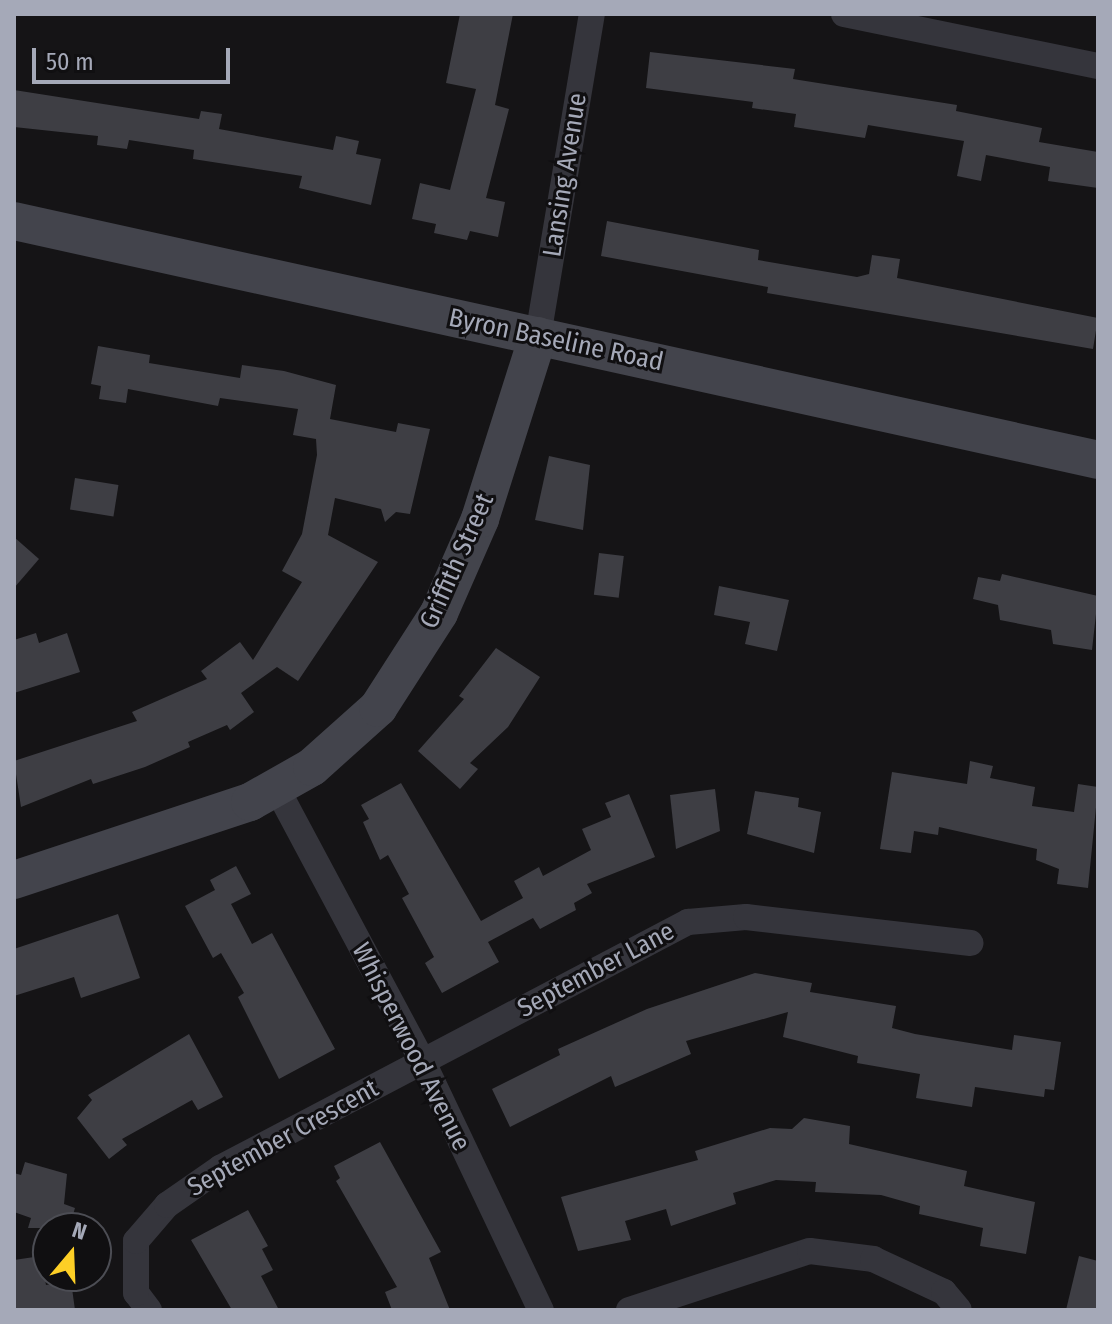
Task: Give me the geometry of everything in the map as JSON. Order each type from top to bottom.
[{"type":"main road","name":"Byron Baseline Road","points":[[14,221],[1098,460]]},
{"type":"main road","name":"Griffith Street","points":[[14,880],[250,802],[312,767],[378,708],[439,613],[480,519],[538,336]]},
{"type":"street","name":"Lansing Avenue","points":[[538,336],[592,14]]},
{"type":"street","points":[[844,14],[1098,66]]},
{"type":"street","name":"Whisperwood Avenue","points":[[276,787],[423,1062],[541,1310]]},
{"type":"street","name":"September Lane","points":[[423,1062],[688,922],[746,917],[970,943]]},
{"type":"street","name":"September Crescent","points":[[149,1310],[136,1293],[136,1241],[167,1205],[220,1168],[423,1062]]},
{"type":"street","points":[[629,1310],[810,1251],[873,1259],[944,1292],[959,1310]]},
{"type":"building","points":[[460,14],[513,14],[495,105],[509,109],[486,198],[505,202],[498,237],[470,231],[467,240],[434,233],[436,224],[412,219],[420,183],[450,190],[476,89],[446,83]]},
{"type":"building","points":[[650,52],[795,69],[793,79],[957,105],[956,111],[1042,128],[1039,142],[1098,152],[1098,188],[1048,181],[1050,167],[986,155],[981,181],[957,176],[964,141],[868,125],[865,138],[794,127],[796,114],[752,108],[753,102],[646,88]]},
{"type":"building","points":[[14,90],[199,119],[201,111],[222,114],[219,129],[333,150],[336,136],[359,141],[356,154],[381,159],[371,205],[299,188],[302,176],[193,159],[194,150],[129,140],[127,149],[97,145],[98,136],[14,127]]},
{"type":"building","points":[[607,221],[759,250],[758,260],[857,277],[869,274],[872,255],[900,259],[897,278],[1098,318],[1093,349],[767,293],[768,287],[601,256]]},
{"type":"building","points":[[98,346],[150,355],[149,363],[240,378],[242,365],[284,371],[336,385],[330,419],[396,432],[398,423],[430,429],[410,514],[396,512],[385,522],[381,509],[335,498],[328,535],[378,562],[298,681],[277,667],[241,693],[254,712],[230,730],[227,725],[188,742],[190,747],[145,767],[93,784],[91,779],[21,807],[14,761],[137,721],[132,712],[207,679],[201,671],[240,642],[253,660],[302,582],[282,571],[302,534],[317,455],[316,439],[293,435],[298,409],[220,398],[218,406],[128,389],[126,403],[99,399],[101,386],[91,384]]},
{"type":"building","points":[[549,456],[590,465],[583,530],[535,520]]},
{"type":"building","points":[[75,478],[118,485],[113,516],[70,510]]},
{"type":"building","points":[[14,537],[39,559],[14,588]]},
{"type":"building","points":[[599,553],[624,556],[619,598],[594,595]]},
{"type":"building","points":[[1002,574],[1098,596],[1092,650],[1053,644],[1051,630],[1000,620],[998,605],[973,599],[978,577],[1000,581]]},
{"type":"building","points":[[719,586],[789,600],[777,651],[745,644],[750,622],[714,615]]},
{"type":"building","points":[[36,633],[39,643],[67,633],[80,672],[14,693],[14,640]]},
{"type":"building","points":[[496,648],[540,677],[508,727],[470,763],[478,769],[460,789],[418,751],[464,699],[459,696]]},
{"type":"building","points":[[970,761],[993,766],[990,778],[1035,787],[1032,806],[1074,812],[1078,784],[1098,787],[1088,888],[1057,884],[1059,869],[1036,860],[1037,849],[939,827],[938,835],[914,831],[911,853],[880,849],[892,772],[967,784]]},
{"type":"building","points":[[401,783],[481,921],[523,898],[514,881],[539,867],[543,876],[591,850],[582,829],[611,817],[605,803],[629,794],[655,857],[587,884],[592,893],[574,903],[576,910],[540,929],[533,918],[488,942],[499,962],[442,993],[425,963],[434,957],[402,898],[409,894],[388,855],[380,860],[363,822],[369,819],[361,805]]},
{"type":"building","points":[[715,789],[720,831],[676,849],[670,795]]},
{"type":"building","points":[[755,791],[799,798],[798,807],[821,812],[814,853],[747,834]]},
{"type":"building","points":[[236,866],[251,894],[231,904],[252,944],[272,933],[335,1049],[279,1079],[238,997],[244,993],[221,953],[213,958],[185,906],[215,890],[210,880]]},
{"type":"building","points":[[118,914],[140,978],[81,998],[74,977],[14,996],[14,949]]},
{"type":"building","points":[[755,973],[812,983],[810,992],[896,1006],[892,1028],[915,1034],[1012,1050],[1014,1035],[1061,1042],[1054,1090],[1045,1089],[1044,1097],[975,1087],[972,1107],[916,1098],[920,1074],[857,1063],[858,1056],[783,1037],[788,1012],[686,1041],[691,1054],[615,1087],[611,1076],[510,1127],[492,1089],[560,1055],[558,1049],[647,1009]]},
{"type":"building","points":[[189,1034],[223,1097],[198,1110],[192,1100],[122,1139],[127,1145],[109,1159],[77,1118],[92,1100],[88,1095]]},
{"type":"building","points":[[804,1118],[850,1126],[849,1144],[967,1171],[964,1186],[1035,1202],[1026,1254],[980,1246],[983,1228],[919,1214],[920,1206],[881,1195],[815,1192],[816,1182],[776,1180],[733,1193],[736,1204],[671,1226],[666,1209],[625,1221],[631,1240],[578,1251],[561,1197],[698,1160],[695,1151],[770,1128],[792,1129]]},
{"type":"building","points":[[380,1142],[441,1252],[429,1258],[450,1310],[392,1310],[385,1292],[397,1287],[336,1181],[340,1178],[334,1166]]},
{"type":"building","points":[[25,1162],[67,1174],[64,1204],[75,1208],[74,1212],[32,1212],[32,1228],[28,1228],[31,1218],[14,1212],[14,1173],[21,1175]]},
{"type":"building","points":[[248,1210],[268,1246],[262,1249],[273,1270],[261,1276],[279,1310],[232,1310],[191,1240]]},
{"type":"building","points":[[1079,1256],[1098,1261],[1098,1310],[1066,1310]]},
{"type":"building","points":[[32,1257],[32,1292],[73,1292],[75,1310],[14,1310],[14,1260]]}]
